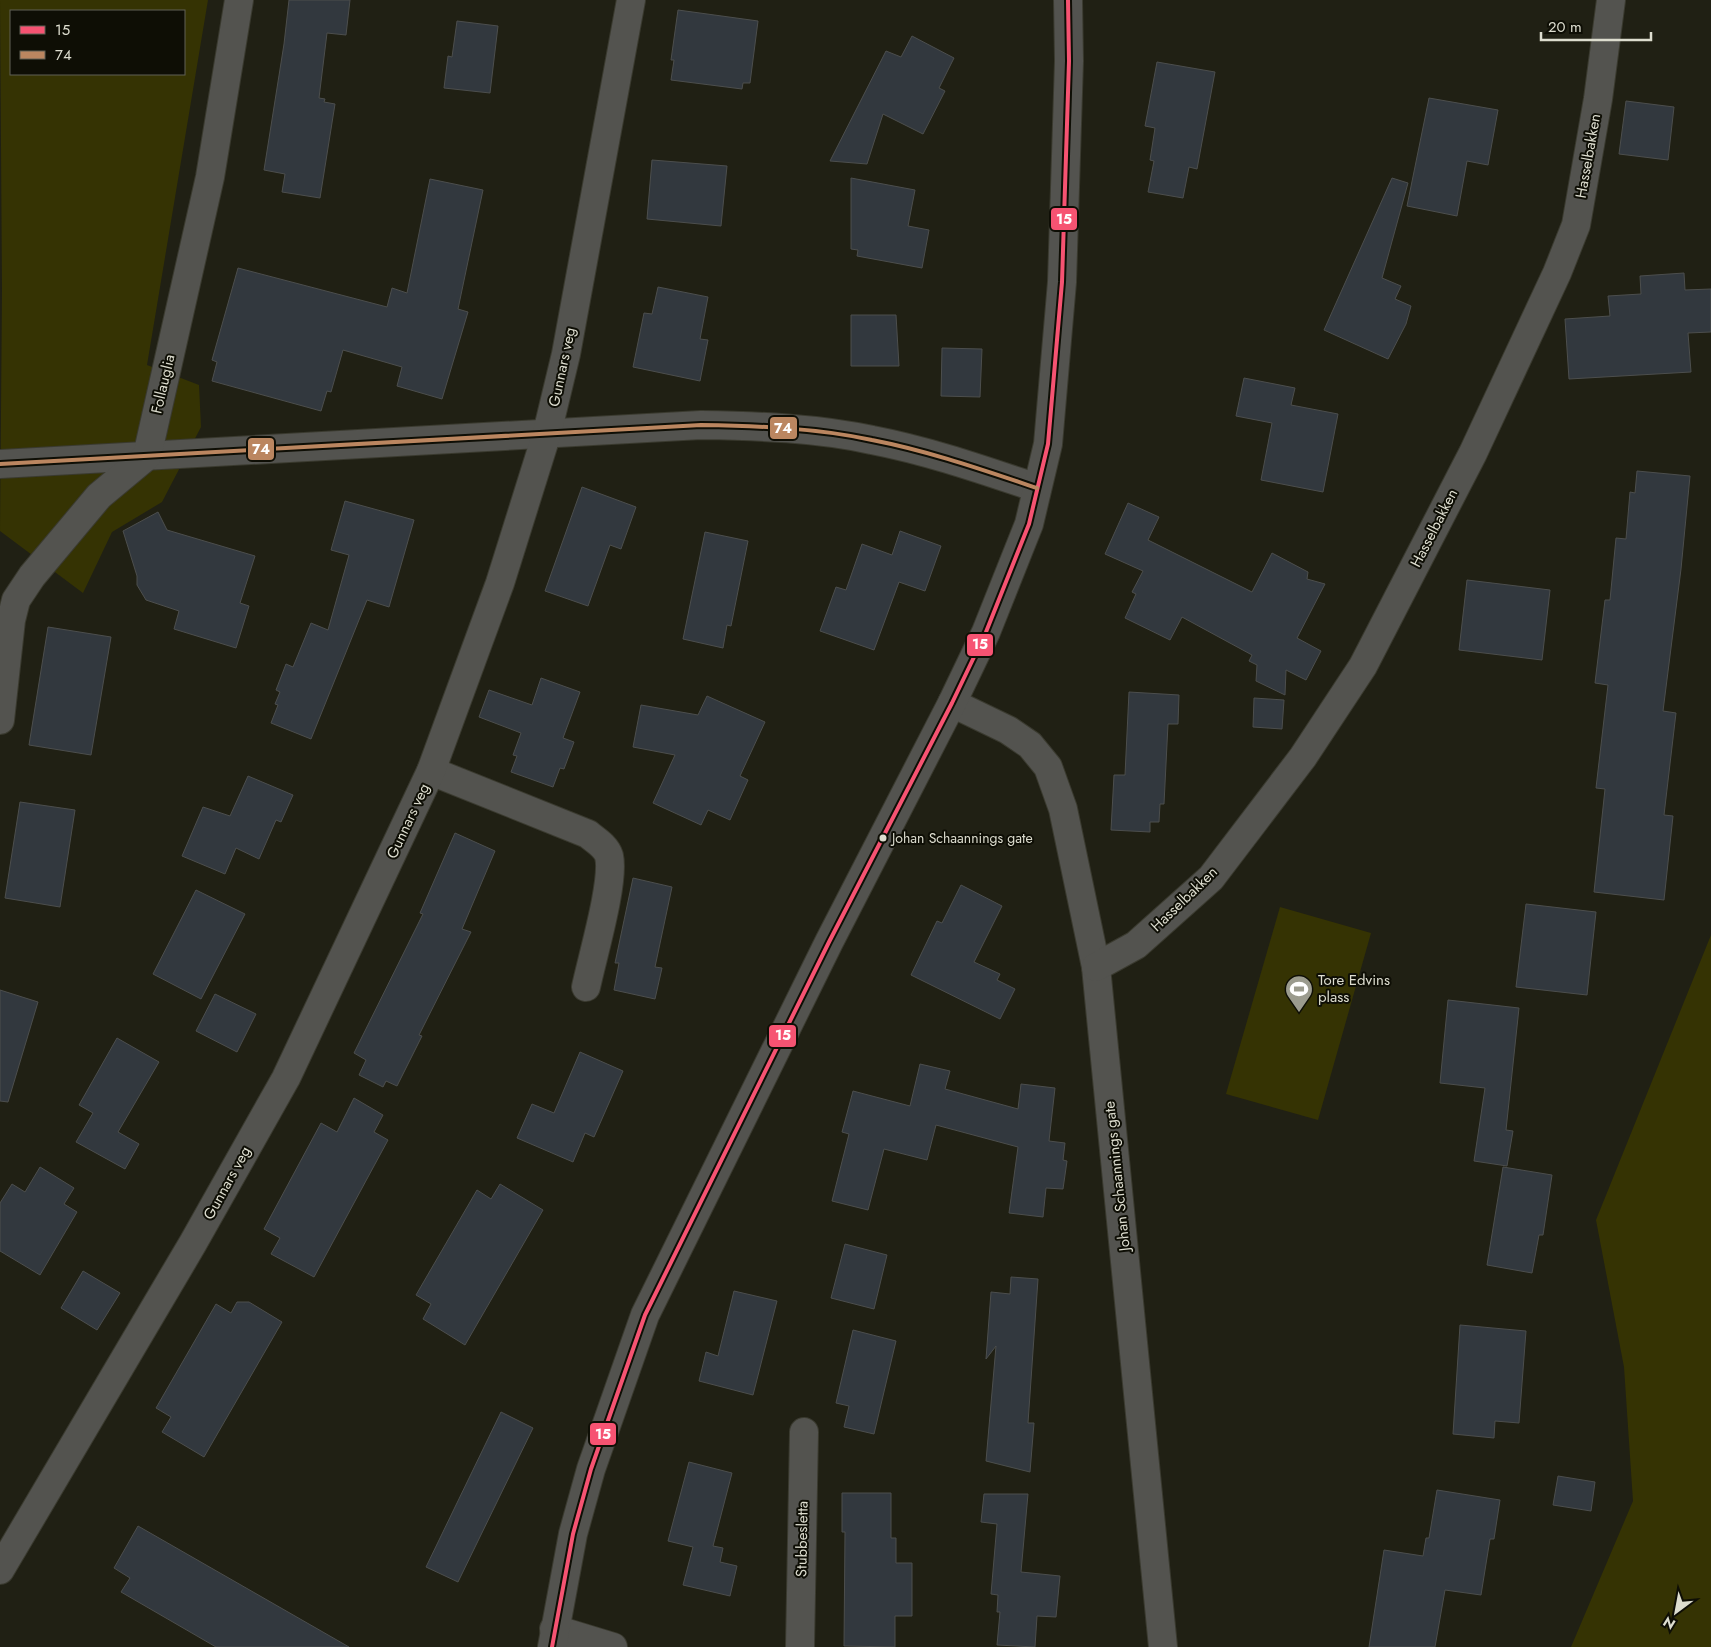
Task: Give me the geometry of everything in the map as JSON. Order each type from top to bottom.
[{"type":"street","name":"Follauglia","points":[[147,456],[210,177],[239,0]]},
{"type":"street","name":"Gunnars veg","points":[[0,1570],[188,1251],[286,1078],[431,771],[500,583],[547,433],[566,354],[630,0]]},
{"type":"street","points":[[613,1647],[553,1638],[573,1534],[592,1469],[645,1315],[828,942],[952,703],[986,632],[1029,524],[1048,444],[1062,282],[1069,62],[1068,0]]},
{"type":"street","name":"Hasselbakken","points":[[1096,967],[1136,945],[1211,878],[1303,758],[1363,666],[1473,453],[1557,273],[1576,225],[1598,100],[1611,0]]},
{"type":"street","points":[[0,464],[701,425],[764,426],[871,439],[950,458],[1037,488]]},
{"type":"street","points":[[0,720],[11,620],[16,600],[32,576],[99,496],[147,456]]},
{"type":"street","name":"Johan Schaannings gate","points":[[952,703],[1008,730],[1030,745],[1048,767],[1063,809],[1096,967],[1163,1647]]},
{"type":"street","points":[[431,771],[588,834],[602,845],[608,855],[610,876],[586,987]]},
{"type":"street","name":"Stubbesletta","points":[[800,1647],[804,1432]]},
{"type":"shaded area","points":[[0,0],[208,0],[147,365],[199,385],[201,427],[162,502],[112,532],[83,593],[0,531],[2,290]]},
{"type":"shaded area","name":"Tore Edvins plass","points":[[1280,907],[1371,933],[1318,1120],[1226,1094]]},
{"type":"shaded area","points":[[1711,935],[1711,1647],[1571,1647],[1633,1501],[1624,1367],[1596,1220]]},
{"type":"building","points":[[289,0],[350,0],[346,35],[327,33],[319,98],[325,99],[324,102],[335,104],[320,198],[282,192],[285,174],[264,170]]},
{"type":"building","points":[[678,10],[758,21],[750,83],[743,83],[742,89],[671,80],[674,60],[671,60]]},
{"type":"building","points":[[457,21],[498,26],[490,93],[444,88],[448,56],[452,57]]},
{"type":"building","points":[[912,36],[954,58],[939,88],[945,91],[923,134],[883,114],[867,164],[830,161],[886,51],[901,57]]},
{"type":"building","points":[[1157,62],[1215,72],[1197,169],[1189,167],[1183,198],[1148,192],[1154,161],[1150,160],[1155,128],[1145,126]]},
{"type":"building","points":[[1429,98],[1498,110],[1488,165],[1467,161],[1457,216],[1407,206]]},
{"type":"building","points":[[1626,101],[1674,107],[1668,160],[1619,154]]},
{"type":"building","points":[[652,160],[727,166],[721,226],[647,219]]},
{"type":"building","points":[[851,178],[915,190],[908,226],[929,230],[922,268],[857,256],[858,250],[851,249]]},
{"type":"building","points":[[1392,178],[1408,183],[1382,278],[1401,286],[1395,299],[1411,306],[1406,324],[1388,359],[1324,330]]},
{"type":"building","points":[[430,179],[483,190],[458,309],[468,312],[442,399],[397,386],[402,367],[343,350],[331,392],[327,391],[321,411],[212,381],[217,362],[212,360],[238,268],[387,307],[392,288],[407,293]]},
{"type":"building","points":[[1684,273],[1685,290],[1711,289],[1711,332],[1688,333],[1691,372],[1569,379],[1565,319],[1610,316],[1608,296],[1641,294],[1640,276]]},
{"type":"building","points":[[658,287],[708,297],[700,339],[708,340],[700,381],[633,367],[644,313],[652,314]]},
{"type":"building","points":[[851,315],[896,315],[899,366],[851,366]]},
{"type":"building","points":[[942,348],[982,349],[980,397],[941,396]]},
{"type":"building","points":[[1244,378],[1295,388],[1291,405],[1338,414],[1323,492],[1261,480],[1272,423],[1236,416]]},
{"type":"building","points":[[1637,471],[1690,476],[1681,569],[1663,711],[1676,713],[1664,815],[1673,816],[1664,900],[1594,892],[1605,789],[1596,788],[1608,685],[1595,683],[1605,600],[1610,600],[1616,538],[1626,539],[1630,492],[1635,493]]},
{"type":"building","points":[[582,487],[636,507],[621,549],[610,545],[588,606],[545,591]]},
{"type":"building","points":[[345,501],[414,520],[389,607],[367,600],[311,739],[271,723],[278,705],[275,704],[280,692],[276,690],[286,664],[293,667],[311,623],[328,630],[349,555],[331,550]]},
{"type":"building","points":[[1128,503],[1159,517],[1148,540],[1252,592],[1272,553],[1308,572],[1307,579],[1325,584],[1297,638],[1321,651],[1306,680],[1286,670],[1285,695],[1256,681],[1257,665],[1249,661],[1252,655],[1182,617],[1170,640],[1125,618],[1136,594],[1132,592],[1143,571],[1105,554]]},
{"type":"building","points":[[158,512],[167,530],[255,556],[240,603],[249,606],[236,648],[174,629],[179,611],[146,600],[137,585],[137,576],[123,531]]},
{"type":"building","points":[[900,531],[941,546],[925,591],[899,582],[874,650],[820,631],[836,587],[846,590],[862,544],[892,555]]},
{"type":"building","points":[[705,532],[748,541],[731,626],[727,625],[723,648],[683,639]]},
{"type":"building","points":[[1467,580],[1550,590],[1542,660],[1459,650]]},
{"type":"building","points":[[48,627],[111,637],[91,755],[29,745]]},
{"type":"building","points":[[541,678],[580,692],[563,738],[574,742],[564,769],[560,768],[553,787],[511,772],[517,756],[513,755],[521,733],[479,717],[489,690],[532,705]]},
{"type":"building","points":[[1129,692],[1179,695],[1178,724],[1168,724],[1164,804],[1160,804],[1159,822],[1150,822],[1150,832],[1111,830],[1114,775],[1125,775]]},
{"type":"building","points":[[707,696],[765,722],[740,776],[748,780],[730,820],[708,810],[701,825],[653,803],[675,755],[633,747],[641,705],[698,715]]},
{"type":"building","points":[[1254,698],[1284,700],[1282,729],[1253,727]]},
{"type":"building","points":[[248,776],[293,795],[281,822],[276,820],[259,859],[236,848],[225,874],[182,856],[203,807],[230,816]]},
{"type":"building","points":[[20,802],[75,810],[60,907],[5,898]]},
{"type":"building","points":[[455,833],[495,851],[462,929],[471,932],[419,1035],[422,1036],[397,1086],[386,1081],[383,1087],[359,1075],[366,1060],[354,1053],[423,914],[420,913]]},
{"type":"building","points":[[633,878],[672,887],[655,967],[662,968],[655,999],[614,990],[619,963],[615,963]]},
{"type":"building","points":[[961,885],[1002,906],[974,962],[1000,974],[997,980],[1015,989],[1000,1019],[911,975],[937,921],[942,923]]},
{"type":"building","points":[[196,890],[245,914],[201,999],[153,974]]},
{"type":"building","points":[[1526,904],[1596,912],[1587,995],[1516,987]]},
{"type":"building","points":[[0,990],[38,1002],[8,1102],[0,1101]]},
{"type":"building","points":[[215,994],[256,1014],[237,1052],[196,1031]]},
{"type":"building","points":[[1448,1000],[1519,1008],[1506,1130],[1513,1131],[1507,1166],[1474,1161],[1485,1088],[1440,1083]]},
{"type":"building","points":[[117,1038],[159,1062],[118,1132],[139,1144],[125,1169],[76,1142],[93,1113],[79,1105]]},
{"type":"building","points":[[580,1052],[623,1071],[594,1137],[585,1133],[573,1162],[517,1138],[532,1104],[554,1113]]},
{"type":"building","points":[[920,1064],[950,1071],[945,1089],[1018,1109],[1021,1084],[1055,1088],[1049,1141],[1065,1143],[1063,1160],[1067,1161],[1063,1189],[1046,1188],[1043,1217],[1009,1213],[1018,1147],[936,1125],[927,1160],[884,1149],[868,1210],[832,1201],[849,1134],[842,1132],[853,1091],[910,1106]]},
{"type":"building","points":[[354,1098],[383,1115],[374,1132],[388,1140],[314,1277],[271,1254],[280,1238],[264,1229],[321,1123],[337,1132]]},
{"type":"building","points":[[40,1167],[74,1188],[64,1204],[77,1212],[40,1275],[0,1251],[0,1203],[12,1184],[25,1192]]},
{"type":"building","points":[[1503,1167],[1552,1175],[1543,1235],[1539,1235],[1532,1273],[1487,1265]]},
{"type":"building","points":[[500,1184],[543,1210],[465,1345],[423,1319],[431,1304],[416,1295],[477,1190],[491,1199]]},
{"type":"building","points":[[845,1244],[887,1255],[874,1309],[831,1298]]},
{"type":"building","points":[[83,1271],[120,1293],[97,1330],[61,1308]]},
{"type":"building","points":[[1011,1277],[1038,1279],[1028,1423],[1034,1423],[1030,1472],[986,1461],[996,1346],[986,1359],[991,1292],[1010,1294]]},
{"type":"building","points":[[734,1291],[777,1301],[753,1395],[699,1381],[706,1352],[718,1356]]},
{"type":"building","points":[[237,1302],[249,1302],[282,1322],[204,1457],[162,1432],[171,1417],[156,1408],[216,1304],[231,1313]]},
{"type":"building","points":[[1460,1325],[1526,1331],[1519,1423],[1495,1421],[1494,1438],[1453,1434]]},
{"type":"building","points":[[853,1330],[896,1341],[874,1434],[844,1427],[849,1406],[836,1403]]},
{"type":"building","points":[[501,1412],[533,1428],[458,1582],[426,1567]]},
{"type":"building","points":[[689,1462],[732,1473],[713,1546],[723,1548],[720,1562],[737,1566],[730,1596],[683,1585],[693,1547],[668,1541]]},
{"type":"building","points":[[1558,1476],[1595,1482],[1591,1511],[1553,1505]]},
{"type":"building","points":[[1437,1490],[1500,1500],[1494,1539],[1490,1539],[1481,1595],[1445,1590],[1435,1647],[1369,1647],[1384,1550],[1423,1556],[1426,1538],[1429,1538]]},
{"type":"building","points":[[842,1493],[891,1493],[891,1538],[896,1538],[896,1563],[912,1563],[912,1616],[895,1616],[895,1647],[844,1646],[845,1532],[842,1532]]},
{"type":"building","points":[[984,1494],[1028,1494],[1021,1572],[1060,1576],[1056,1617],[1037,1616],[1035,1647],[997,1645],[1000,1612],[997,1612],[998,1595],[991,1594],[997,1524],[981,1522]]},
{"type":"building","points":[[138,1526],[349,1647],[216,1647],[121,1592],[130,1578],[114,1568]]},
{"type":"transit line","name":"15","points":[[552,1647],[573,1534],[591,1469],[645,1315],[829,942],[952,703],[986,632],[1029,524],[1048,444],[1062,282],[1069,61],[1068,0]]},
{"type":"transit line","name":"74","points":[[0,464],[722,425],[809,430],[893,444],[935,455],[1037,488]]},
{"type":"place","name":"Johan Schaannings gate","points":[[883,838]]},
{"type":"place","name":"Tore Edvins plass","points":[[1299,1013]]}]
